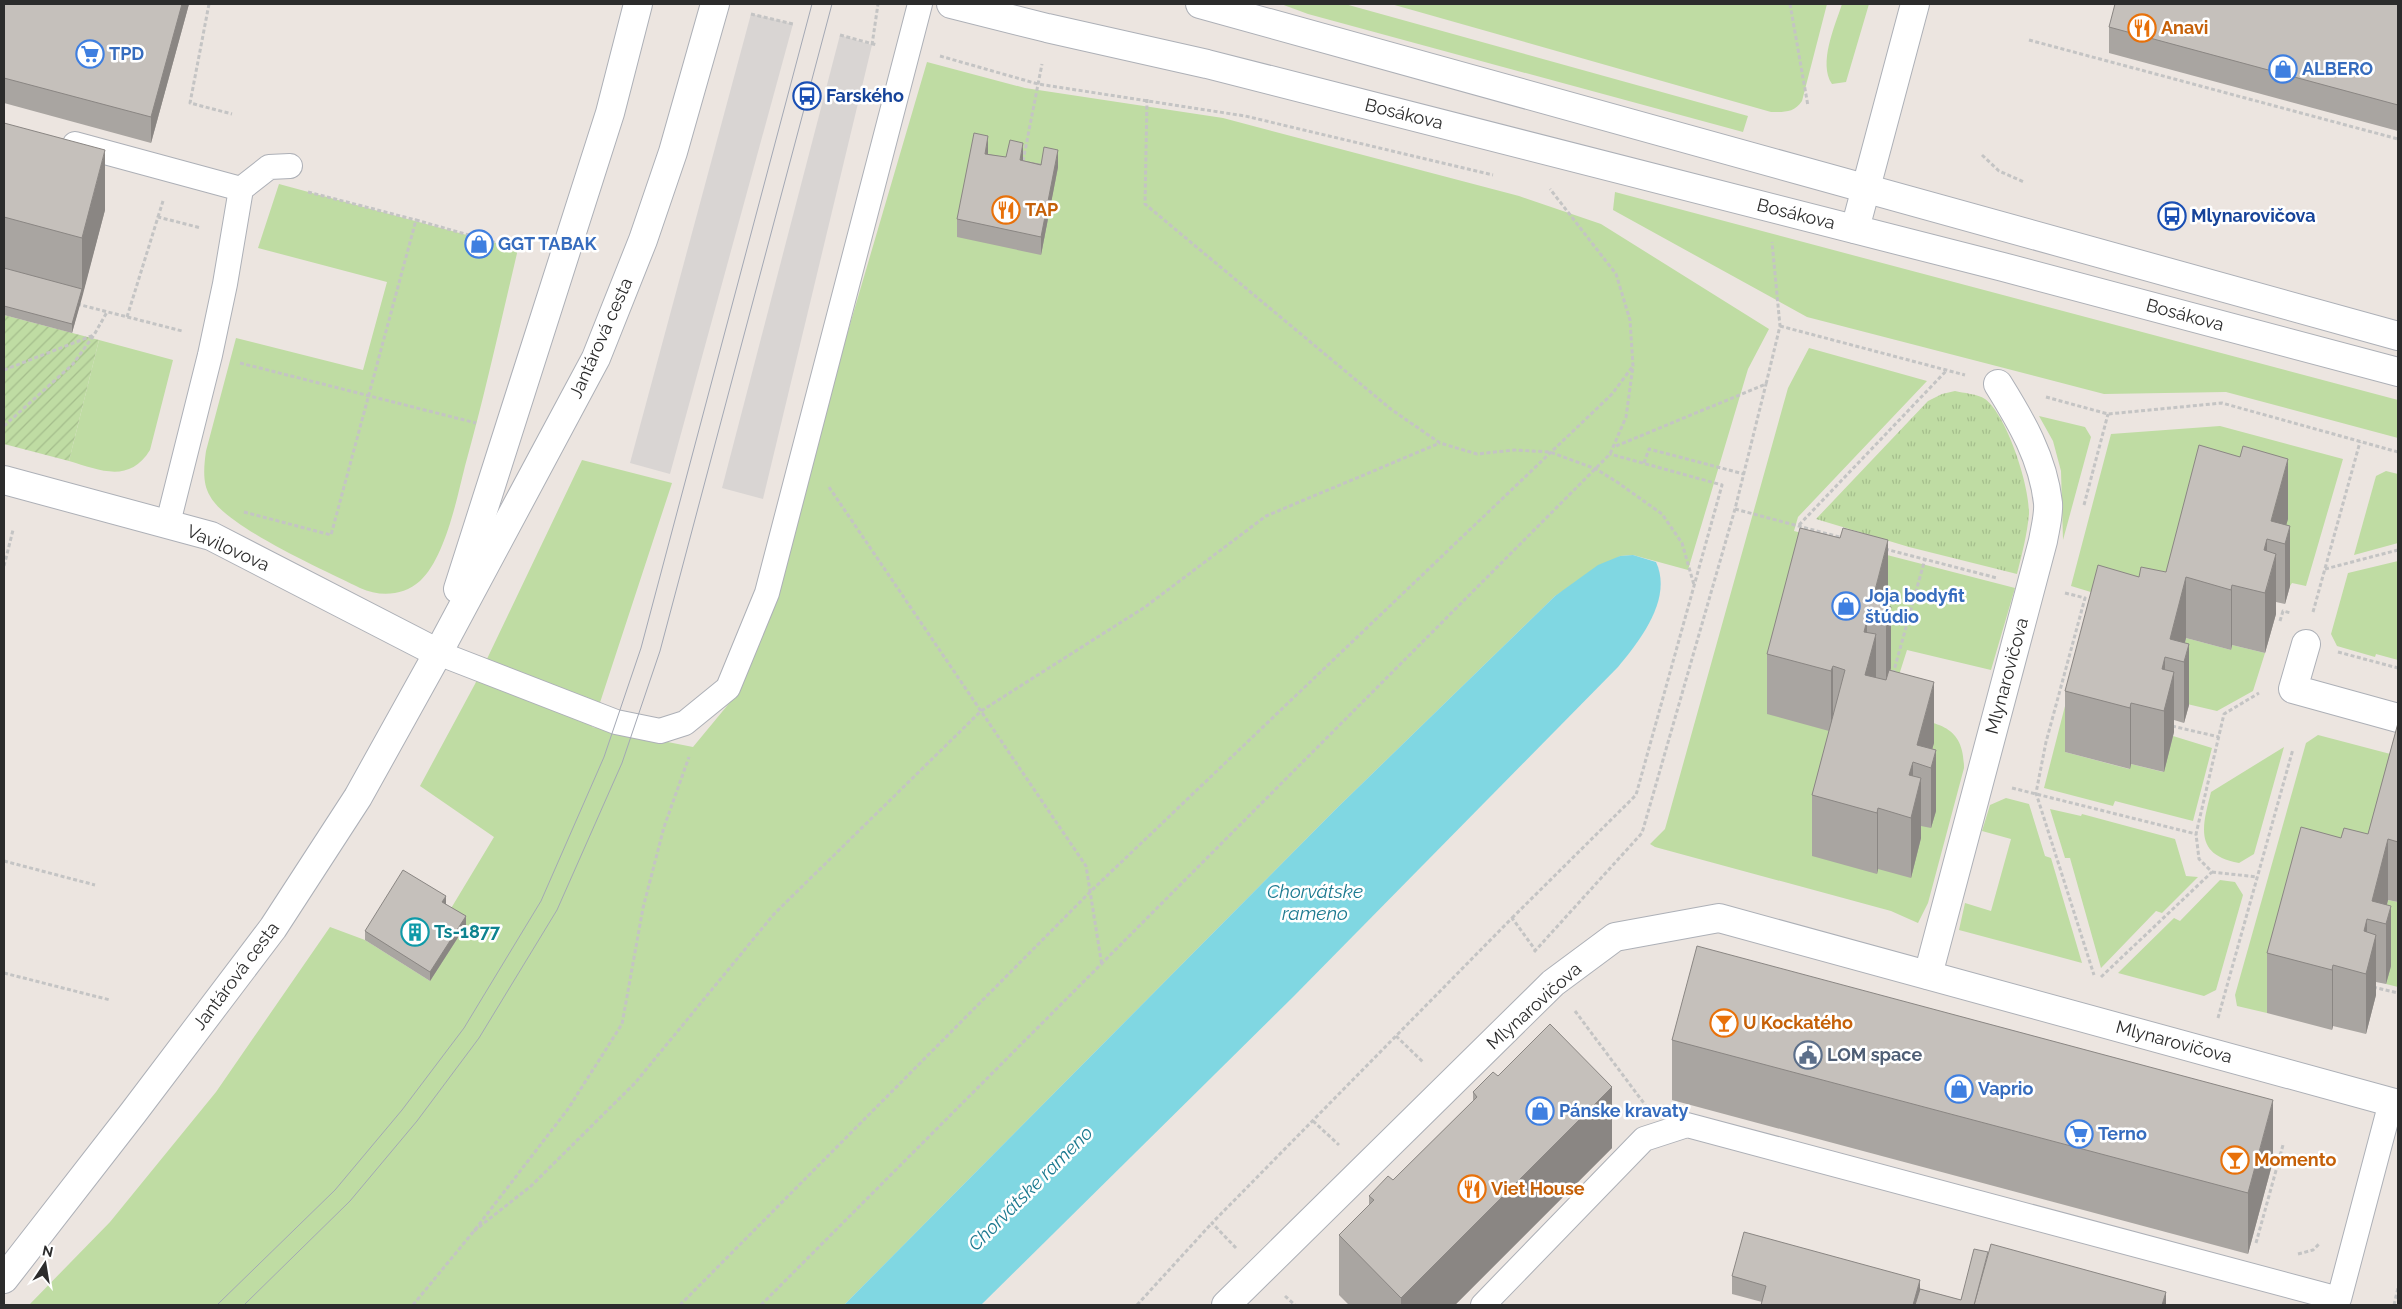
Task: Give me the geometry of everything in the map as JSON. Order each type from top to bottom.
[{"type":"street","name":"Jantárová cesta","points":[[438,653],[610,113],[638,4]]},
{"type":"street","name":"Jantárová cesta","points":[[4,1279],[273,928],[358,797],[438,653],[596,358],[646,231],[673,152],[715,4]]},
{"type":"street","name":"Bosákova","points":[[951,4],[1047,28],[1217,66],[1855,229],[2398,372]]},
{"type":"street","name":"Bosákova","points":[[1200,4],[1866,188],[2012,231],[2398,336]]},
{"type":"street","name":"Bosákova","points":[[1855,229],[1915,4]]},
{"type":"street","name":"Mlynarovičova","points":[[1928,974],[2043,541],[2048,505],[2041,468],[2026,428],[1998,384]]},
{"type":"street","name":"Vavilovova","points":[[4,480],[211,536],[438,653]]},
{"type":"street","points":[[2309,631],[2292,689],[2398,718]]},
{"type":"street","name":"Mlynarovičova","points":[[1226,1305],[1553,983],[1615,936],[1719,918],[2210,1052],[2396,1095]]},
{"type":"lane","points":[[438,653],[616,722],[660,731],[685,723],[728,688],[767,594],[920,4]]},
{"type":"lane","points":[[50,138],[241,189]]},
{"type":"lane","points":[[168,523],[210,356],[225,284],[241,189],[269,167],[290,166]]},
{"type":"lane","points":[[1483,1305],[1644,1140],[1687,1125],[2339,1298],[2396,1095]]},
{"type":"path","points":[[209,4],[190,102],[232,114]]},
{"type":"path","points":[[840,35],[872,45],[878,4]]},
{"type":"path","points":[[1790,4],[1808,106]]},
{"type":"path","points":[[751,14],[793,24]]},
{"type":"path","points":[[2029,40],[2398,140]]},
{"type":"path","points":[[936,55],[1038,84],[1147,99],[1246,116],[1494,176]]},
{"type":"path","points":[[1023,161],[1042,64]]},
{"type":"path","points":[[1147,99],[1145,204],[1392,410],[1440,443],[1477,454],[1514,450],[1550,452],[1596,469],[1662,514],[1682,543],[1694,585]]},
{"type":"path","points":[[1982,155],[1999,172],[2024,182]]},
{"type":"path","points":[[761,1305],[1102,966],[1610,454],[1626,417],[1633,366],[1630,320],[1616,274],[1552,189],[1542,187]]},
{"type":"path","points":[[306,191],[518,249]]},
{"type":"path","points":[[1529,957],[1642,833],[1735,509],[1780,326],[1770,231],[1763,206]]},
{"type":"path","points":[[128,317],[158,217],[210,231]]},
{"type":"path","points":[[240,511],[331,535],[416,220]]},
{"type":"path","points":[[69,302],[186,332],[182,349],[477,424]]},
{"type":"path","points":[[4,426],[73,364],[94,335],[107,312]]},
{"type":"path","points":[[1780,326],[2108,414],[2222,403],[2398,452]]},
{"type":"path","points":[[4,370],[94,335]]},
{"type":"path","points":[[680,1305],[1090,892],[1612,394],[1633,366]]},
{"type":"path","points":[[1798,526],[1947,370]]},
{"type":"path","points":[[1615,446],[1766,384]]},
{"type":"path","points":[[2084,508],[2108,414]]},
{"type":"path","points":[[2309,631],[2360,442]]},
{"type":"path","points":[[474,1231],[531,1186],[635,1082],[774,914],[981,711],[1146,607],[1266,516],[1440,443]]},
{"type":"path","points":[[1644,464],[1649,448],[1744,474]]},
{"type":"path","points":[[1512,918],[1636,795],[1722,485],[1610,454]]},
{"type":"path","points":[[828,486],[1086,866],[1102,966]]},
{"type":"path","points":[[1735,509],[1853,540]]},
{"type":"path","points":[[4,566],[13,530]]},
{"type":"path","points":[[1880,548],[2031,587],[2085,598],[2046,742],[2036,794],[2094,974]]},
{"type":"path","points":[[2325,569],[2398,550]]},
{"type":"path","points":[[1891,683],[1925,559]]},
{"type":"path","points":[[2274,609],[2283,611],[2309,631],[2398,668]]},
{"type":"path","points":[[2278,628],[2283,611]]},
{"type":"path","points":[[2257,877],[2212,872],[2199,859],[2196,834],[2224,714],[2262,691]]},
{"type":"path","points":[[413,1305],[474,1231],[568,1110],[622,1024],[643,908],[664,827],[693,747],[685,723]]},
{"type":"path","points":[[2164,724],[2219,737]]},
{"type":"path","points":[[2210,1052],[2293,749]]},
{"type":"path","points":[[1979,781],[2196,834]]},
{"type":"path","points":[[4,861],[95,885]]},
{"type":"path","points":[[2101,977],[2212,872]]},
{"type":"path","points":[[4,973],[110,1000]]},
{"type":"path","points":[[2365,985],[2398,993]]},
{"type":"path","points":[[1396,1036],[1423,1062]]},
{"type":"path","points":[[1416,1069],[1430,1055]]},
{"type":"path","points":[[1312,1121],[1339,1145]]},
{"type":"path","points":[[1333,1152],[1346,1138]]},
{"type":"path","points":[[2247,1274],[2283,1145]]},
{"type":"path","points":[[1137,1305],[1212,1223]]},
{"type":"path","points":[[1236,1248],[1243,1241]]},
{"type":"path","points":[[2294,1255],[2313,1250],[2320,1243]]},
{"type":"path","points":[[2394,1305],[2398,1288]]},
{"type":"green space","points":[[1281,4],[1345,4],[1748,116],[1743,132],[1308,14]]},
{"type":"green space","points":[[1391,4],[1827,4],[1802,101],[1792,110],[1771,112]]},
{"type":"green space","points":[[1842,4],[1869,4],[1846,82],[1832,84],[1828,75],[1827,55]]},
{"type":"green space","points":[[927,62],[1025,88],[1223,118],[1519,196],[1601,224],[1769,329],[1748,369],[1688,570],[1633,555],[1620,556],[1555,596],[1337,808],[844,1305],[29,1305],[110,1222],[216,1092],[330,927],[365,940],[430,981],[450,910],[494,837],[420,786],[475,684],[582,460],[672,483],[592,727],[693,747],[736,695],[778,594],[846,338]]},
{"type":"green space","points":[[279,184],[518,249],[493,358],[449,527],[429,571],[420,581],[406,590],[391,594],[375,593],[324,571],[278,547],[235,521],[220,508],[207,491],[204,468],[206,451],[236,338],[363,370],[387,282],[258,248]]},
{"type":"green space","points":[[1615,192],[2398,400],[2398,438],[2226,392],[2104,394],[1807,317],[1613,210]]},
{"type":"green space","points":[[4,315],[99,340],[69,461],[4,444]]},
{"type":"green space","points":[[99,340],[173,360],[150,450],[142,461],[123,471],[113,472],[69,461]]},
{"type":"green space","points":[[1809,348],[1927,381],[1798,517],[1794,531],[2015,588],[1991,670],[1907,650],[1892,697],[1900,715],[1946,728],[1959,742],[1963,753],[1964,768],[1928,903],[1918,923],[1891,911],[1655,847],[1650,844],[1665,829],[1788,388]]},
{"type":"green space","points":[[1955,391],[1982,397],[1993,407],[2009,435],[2016,452],[2026,487],[2029,514],[2026,537],[2017,574],[1909,547],[1816,519],[1928,401],[1942,394]]},
{"type":"green space","points":[[2039,416],[2085,427],[2091,437],[2063,540],[2061,471],[2053,441]]},
{"type":"green space","points":[[2220,426],[2343,459],[2306,586],[2292,583],[2290,586],[2271,582],[2166,632],[2065,752],[2129,769],[2131,764],[2163,772],[2173,736],[2212,748],[2193,821],[2115,801],[2113,806],[2044,788],[2094,593],[2071,586],[2111,434]]},
{"type":"green space","points":[[2386,471],[2398,474],[2398,543],[2354,555],[2376,476]]},
{"type":"green space","points":[[2398,561],[2398,660],[2376,654],[2375,657],[2337,646],[2331,634],[2348,573]]},
{"type":"green space","points":[[2186,638],[2231,650],[2232,645],[2265,653],[2253,691],[2217,711],[2170,700]]},
{"type":"green space","points":[[2318,735],[2398,756],[2398,784],[2267,1013],[2237,1006],[2235,995],[2306,743]]},
{"type":"green space","points":[[2284,747],[2254,854],[2239,863],[2214,853],[2208,846],[2204,828],[2211,792]]},
{"type":"green space","points":[[2006,798],[2029,804],[2045,856],[2051,858],[2082,963],[1959,930],[1965,903],[1991,911],[2011,839],[1982,831],[1990,805]]},
{"type":"green space","points":[[2050,809],[2081,816],[2082,814],[2175,839],[2186,876],[2198,877],[2162,913],[2156,911],[2101,968],[2070,858],[2065,858]]},
{"type":"green space","points":[[2220,880],[2235,882],[2243,895],[2216,990],[2204,996],[2118,973],[2174,918],[2180,921]]},
{"type":"green space","points":[[2388,900],[2398,902],[2398,987],[2386,984],[2390,967],[2372,962]]},
{"type":"shaded area","points":[[751,14],[793,24],[670,474],[630,463]]},
{"type":"shaded area","points":[[840,35],[872,45],[763,499],[722,488]]},
{"type":"water","name":"Chorvátske rameno","points":[[1633,555],[1656,562],[1660,576],[1660,590],[1652,618],[1636,644],[1618,667],[1293,997],[981,1305],[844,1305],[1337,808],[1555,596],[1598,565],[1620,556]]},
{"type":"building","name":"TPD","points":[[4,4],[182,4],[151,117],[4,78]]},
{"type":"building","name":"ALBERO","points":[[2115,4],[2398,4],[2398,105],[2109,27]]},
{"type":"building","points":[[4,123],[105,150],[82,238],[4,217]]},
{"type":"building","name":"TAP","points":[[974,133],[988,136],[985,154],[1006,157],[1010,140],[1023,143],[1020,160],[1041,165],[1044,147],[1058,150],[1041,237],[957,219]]},
{"type":"building","points":[[4,268],[82,289],[72,324],[4,306]]},
{"type":"building","points":[[2199,445],[2240,457],[2243,446],[2288,459],[2271,521],[2290,526],[2285,544],[2267,539],[2264,550],[2276,554],[2265,593],[2232,585],[2231,590],[2186,577],[2170,639],[2189,644],[2184,662],[2165,657],[2162,669],[2174,672],[2164,711],[2131,703],[2130,708],[2065,691],[2098,565],[2139,577],[2141,567],[2166,572]]},
{"type":"building","points":[[1800,528],[1840,538],[1843,528],[1888,540],[1872,602],[1891,607],[1886,625],[1867,620],[1864,632],[1876,634],[1865,675],[1886,680],[1889,670],[1934,682],[1917,745],[1936,750],[1931,768],[1913,762],[1909,775],[1921,778],[1911,818],[1878,808],[1877,813],[1812,795],[1845,670],[1833,666],[1831,671],[1767,654]]},
{"type":"building","points":[[2398,723],[2398,842],[2388,839],[2372,901],[2391,906],[2386,924],[2367,919],[2364,931],[2376,935],[2366,974],[2333,965],[2332,970],[2267,953],[2301,827],[2341,838],[2344,828],[2368,834]]},
{"type":"building","name":"Ts-1877","points":[[403,870],[446,896],[442,902],[466,916],[430,972],[365,931]]},
{"type":"building","points":[[1697,946],[2273,1100],[2248,1193],[1672,1040]]},
{"type":"building","points":[[1550,1024],[1612,1087],[1401,1298],[1339,1235],[1374,1200],[1369,1196],[1388,1176],[1393,1180],[1477,1097],[1473,1092],[1493,1072],[1498,1076]]},
{"type":"building","points":[[1744,1232],[1920,1280],[1913,1305],[1761,1305],[1766,1286],[1732,1276]]},
{"type":"building","points":[[1991,1244],[2166,1292],[2162,1305],[1974,1305]]},
{"type":"building","points":[[1974,1249],[1988,1252],[1974,1305],[1915,1305],[1920,1289],[1961,1300]]},
{"type":"tram line","points":[[217,1305],[335,1190],[402,1110],[464,1028],[541,901],[604,757],[641,648],[812,4]]},
{"type":"tram line","points":[[244,1305],[350,1201],[417,1121],[479,1038],[557,910],[622,763],[660,651],[832,4]]},
{"type":"place","name":"Anavi","points":[[2142,28]]},
{"type":"place","name":"TPD","points":[[90,54]]},
{"type":"place","name":"ALBERO","points":[[2283,69]]},
{"type":"place","name":"Farského","points":[[807,96]]},
{"type":"place","name":"TAP","points":[[1006,210]]},
{"type":"place","name":"Mlynarovičova","points":[[2172,216]]},
{"type":"place","name":"GGT TABAK","points":[[479,244]]},
{"type":"place","name":"Joja bodyfit štúdio","points":[[1846,606]]},
{"type":"place","name":"Ts-1877","points":[[415,932]]},
{"type":"place","name":"U Kockatého","points":[[1724,1023]]},
{"type":"place","name":"LOM space","points":[[1808,1055]]},
{"type":"place","name":"Vaprio","points":[[1959,1089]]},
{"type":"place","name":"Pánske kravaty","points":[[1540,1111]]},
{"type":"place","name":"Terno","points":[[2079,1134]]},
{"type":"place","name":"Momento","points":[[2235,1160]]},
{"type":"place","name":"Viet House","points":[[1472,1189]]}]
